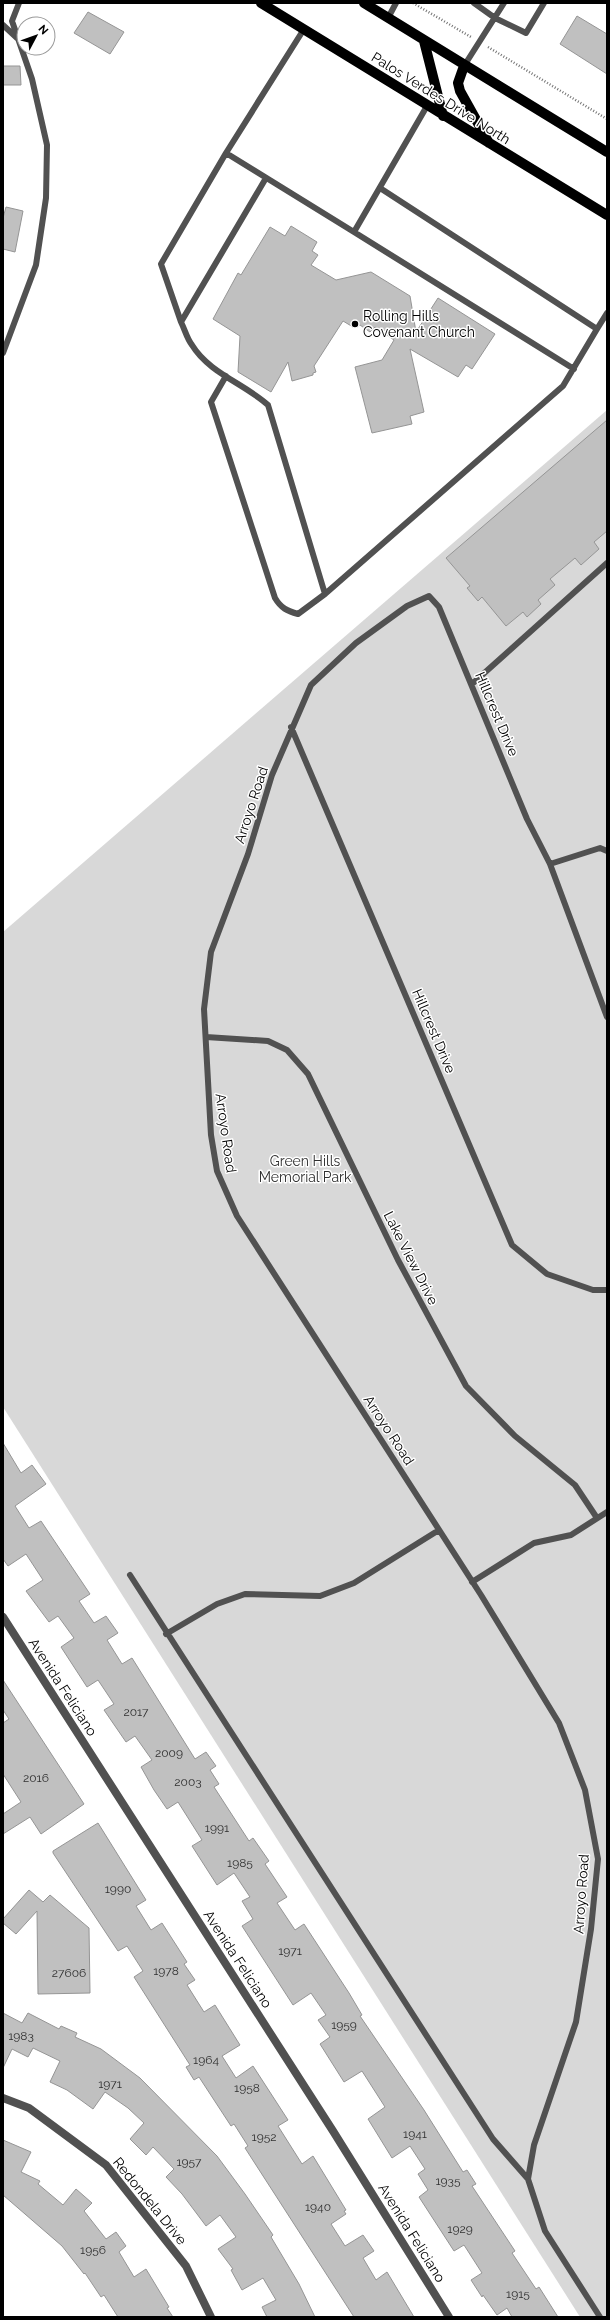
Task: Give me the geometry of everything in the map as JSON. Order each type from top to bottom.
[{"type":"main road","name":"Palos Verdes Drive North","points":[[262,3],[490,145],[607,215]]},
{"type":"main road","points":[[364,3],[464,66],[489,78],[607,152]]},
{"type":"main road","points":[[424,41],[443,116]]},
{"type":"main road","points":[[464,66],[458,83],[460,91],[490,145]]},
{"type":"street","name":"Avenida Feliciano","points":[[3,1617],[333,2131],[449,2317]]},
{"type":"street","name":"Redondela Drive","points":[[3,2098],[29,2108],[106,2165],[186,2266],[211,2317]]},
{"type":"lane","points":[[16,32],[12,21],[18,3]]},
{"type":"lane","points":[[388,18],[396,3]]},
{"type":"lane","points":[[474,3],[495,18],[526,33],[544,3]]},
{"type":"lane","points":[[464,66],[504,3]]},
{"type":"lane","points":[[3,25],[16,36]]},
{"type":"lane","points":[[304,29],[226,153],[161,264],[192,345],[202,357],[226,376],[257,395],[268,405],[325,594]]},
{"type":"lane","points":[[3,353],[36,265],[46,198],[47,145],[32,79],[24,56]]},
{"type":"lane","points":[[354,232],[427,106]]},
{"type":"lane","points":[[226,153],[574,369]]},
{"type":"lane","points":[[182,322],[266,178]]},
{"type":"lane","points":[[380,188],[597,329]]},
{"type":"lane","points":[[226,376],[211,402],[275,598],[280,606],[288,611],[298,614],[325,594],[563,386],[607,313]]},
{"type":"lane","points":[[472,684],[607,563]]},
{"type":"lane","name":"Hillcrest Drive","points":[[429,596],[439,607],[527,819],[550,864],[607,1017]]},
{"type":"lane","name":"Arroyo Road","points":[[429,596],[407,606],[356,643],[311,685],[291,728],[272,775],[248,854],[211,952],[204,1009],[211,1128],[216,1171],[237,1216],[439,1530],[559,1723],[585,1790],[598,1859],[591,1928],[576,2022],[534,2146],[528,2178],[545,2231],[600,2317]]},
{"type":"lane","name":"Hillcrest Drive","points":[[291,728],[512,1245],[547,1274],[593,1290],[607,1290]]},
{"type":"lane","points":[[550,864],[600,848],[607,851]]},
{"type":"lane","name":"Lake View Drive","points":[[206,1037],[268,1041],[287,1050],[308,1074],[398,1260],[466,1386],[514,1436],[575,1485],[597,1518]]},
{"type":"lane","points":[[472,1582],[534,1543],[571,1535],[607,1512]]},
{"type":"lane","points":[[166,1634],[217,1604],[245,1594],[320,1596],[354,1583],[439,1530]]},
{"type":"lane","points":[[130,1575],[166,1634],[493,2139],[528,2178]]},
{"type":"path","points":[[413,3],[607,119]]},
{"type":"green space","name":"Green Hills Memorial Park","points":[[607,410],[607,2317],[580,2317],[3,1407],[3,932]]},
{"type":"building","points":[[88,12],[124,32],[110,54],[74,33]]},
{"type":"building","points":[[577,16],[607,34],[607,74],[560,44]]},
{"type":"building","points":[[3,66],[20,66],[21,85],[3,85]]},
{"type":"building","points":[[6,207],[23,211],[15,252],[3,249],[3,218]]},
{"type":"building","points":[[291,226],[317,242],[312,251],[318,255],[311,265],[336,280],[371,272],[410,296],[416,332],[438,298],[495,334],[472,369],[466,365],[458,377],[410,349],[424,412],[410,416],[412,424],[372,433],[355,367],[382,360],[394,340],[375,327],[370,332],[360,325],[353,327],[343,321],[314,366],[316,372],[313,373],[313,375],[292,381],[288,362],[271,392],[238,372],[240,336],[213,319],[238,273],[241,275],[270,227],[285,236]]},
{"type":"building","points":[[607,420],[607,531],[594,542],[599,549],[581,565],[575,558],[550,579],[555,585],[538,600],[541,604],[527,617],[523,612],[506,626],[482,597],[478,601],[467,588],[470,586],[446,558]]},
{"type":"building","points":[[3,1443],[21,1473],[32,1465],[46,1484],[15,1506],[29,1528],[41,1521],[90,1594],[79,1601],[94,1623],[106,1616],[118,1633],[107,1640],[122,1664],[132,1658],[195,1759],[206,1752],[216,1766],[210,1770],[219,1784],[214,1787],[249,1841],[253,1838],[269,1861],[265,1864],[287,1897],[277,1903],[295,1930],[304,1924],[349,1993],[362,2015],[360,2016],[424,2110],[463,2172],[467,2170],[476,2184],[472,2186],[515,2251],[512,2253],[536,2289],[539,2287],[558,2317],[512,2317],[507,2308],[497,2315],[483,2295],[482,2297],[471,2280],[482,2273],[464,2245],[454,2251],[419,2197],[428,2190],[418,2174],[425,2169],[410,2146],[392,2158],[368,2119],[385,2107],[362,2071],[344,2082],[320,2044],[330,2037],[318,2020],[326,2015],[311,1993],[293,2005],[242,1926],[253,1919],[242,1901],[250,1897],[234,1873],[217,1885],[192,1846],[202,1840],[178,1802],[167,1809],[154,1790],[141,1767],[152,1760],[135,1736],[126,1742],[104,1710],[114,1704],[98,1680],[87,1687],[61,1647],[74,1638],[58,1616],[49,1622],[26,1591],[43,1580],[26,1554],[8,1566],[3,1559]]},
{"type":"building","points":[[3,1680],[84,1804],[41,1834],[30,1817],[3,1834],[3,1814],[21,1802],[3,1774],[3,1723],[9,1719],[3,1710]]},
{"type":"building","points":[[98,1823],[146,1900],[136,1906],[151,1930],[162,1923],[187,1962],[184,1964],[195,1980],[187,1985],[204,2012],[215,2005],[240,2045],[222,2056],[236,2078],[253,2066],[288,2120],[278,2126],[302,2164],[313,2156],[346,2210],[344,2211],[346,2214],[331,2224],[345,2246],[363,2235],[374,2251],[363,2258],[376,2280],[387,2272],[414,2317],[354,2317],[245,2148],[248,2146],[234,2124],[231,2126],[199,2077],[194,2080],[186,2067],[190,2065],[134,1977],[143,1971],[127,1946],[118,1951],[53,1853],[53,1851]]},
{"type":"building","points":[[29,1890],[43,1902],[50,1895],[89,1928],[90,1993],[38,1994],[37,1911],[16,1934],[3,1923],[3,1919]]},
{"type":"building","points":[[3,2013],[22,2023],[28,2013],[59,2029],[61,2026],[77,2033],[75,2037],[101,2049],[140,2078],[217,2156],[245,2194],[273,2235],[271,2237],[299,2284],[315,2317],[267,2317],[262,2307],[276,2300],[263,2278],[242,2290],[231,2270],[233,2269],[218,2249],[236,2237],[220,2215],[206,2226],[182,2194],[166,2177],[174,2169],[153,2147],[146,2155],[130,2139],[144,2123],[128,2108],[105,2092],[93,2109],[67,2090],[50,2082],[60,2061],[33,2048],[28,2057],[12,2049],[3,2068]]},
{"type":"building","points":[[3,2140],[31,2152],[21,2172],[40,2181],[38,2184],[63,2205],[76,2189],[92,2203],[84,2211],[106,2239],[116,2232],[126,2246],[119,2252],[134,2277],[146,2269],[169,2307],[167,2308],[173,2317],[118,2317],[104,2295],[101,2297],[85,2273],[84,2274],[62,2246],[3,2195]]},
{"type":"place","name":"Rolling Hills Covenant Church","points":[[355,324]]}]
